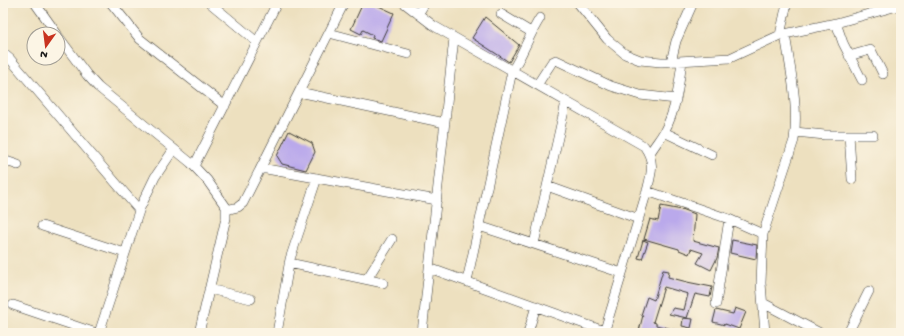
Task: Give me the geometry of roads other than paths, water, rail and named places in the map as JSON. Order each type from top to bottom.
[{"type":"street","points":[[35,3],[51,26]]},
{"type":"street","points":[[111,3],[140,39],[224,106]]},
{"type":"street","points":[[211,3],[257,42]]},
{"type":"street","points":[[194,166],[277,3]]},
{"type":"street","points":[[226,210],[243,204],[344,3]]},
{"type":"street","points":[[404,3],[434,26],[454,38],[644,146],[650,153],[652,164],[652,172],[647,191],[604,332],[429,268]]},
{"type":"street","points":[[418,14],[425,3]]},
{"type":"street","points":[[578,3],[607,39],[625,54],[640,60],[671,62],[730,58],[782,34],[836,23],[901,5]]},
{"type":"street","points":[[671,62],[676,41],[693,3]]},
{"type":"street","points":[[765,333],[761,283],[763,234],[792,147],[796,126],[794,103],[782,34],[787,3]]},
{"type":"street","points":[[501,14],[531,32]]},
{"type":"street","points":[[467,281],[512,71],[531,32],[540,18]]},
{"type":"street","points":[[836,23],[843,43],[862,80]]},
{"type":"street","points":[[329,33],[408,54]]},
{"type":"street","points":[[422,333],[454,38]]},
{"type":"street","points":[[66,47],[87,76],[194,166],[226,207],[226,218],[199,333]]},
{"type":"street","points":[[849,56],[870,50],[883,74]]},
{"type":"street","points":[[3,53],[42,95],[139,210]]},
{"type":"street","points":[[537,85],[552,62],[556,60],[611,86],[640,95],[676,99]]},
{"type":"street","points":[[650,153],[664,132],[673,110],[682,62]]},
{"type":"street","points":[[299,92],[445,122]]},
{"type":"street","points":[[534,244],[566,102]]},
{"type":"street","points":[[664,132],[712,155]]},
{"type":"street","points":[[795,132],[825,135],[873,135]]},
{"type":"street","points":[[849,135],[852,178]]},
{"type":"street","points":[[12,305],[99,333],[146,192],[174,149]]},
{"type":"street","points":[[3,160],[18,165]]},
{"type":"street","points":[[261,168],[437,200]]},
{"type":"street","points":[[277,333],[289,264],[317,178]]},
{"type":"street","points":[[547,186],[638,219]]},
{"type":"street","points":[[647,191],[729,219],[763,234]]},
{"type":"street","points":[[716,304],[729,219]]},
{"type":"street","points":[[42,226],[125,253]]},
{"type":"street","points":[[479,226],[622,273]]},
{"type":"street","points":[[367,279],[392,239]]},
{"type":"street","points":[[289,264],[383,283]]},
{"type":"street","points":[[209,289],[251,299]]},
{"type":"street","points":[[848,333],[869,291]]},
{"type":"street","points":[[762,303],[820,333]]},
{"type":"street","points":[[528,333],[536,306]]}]
